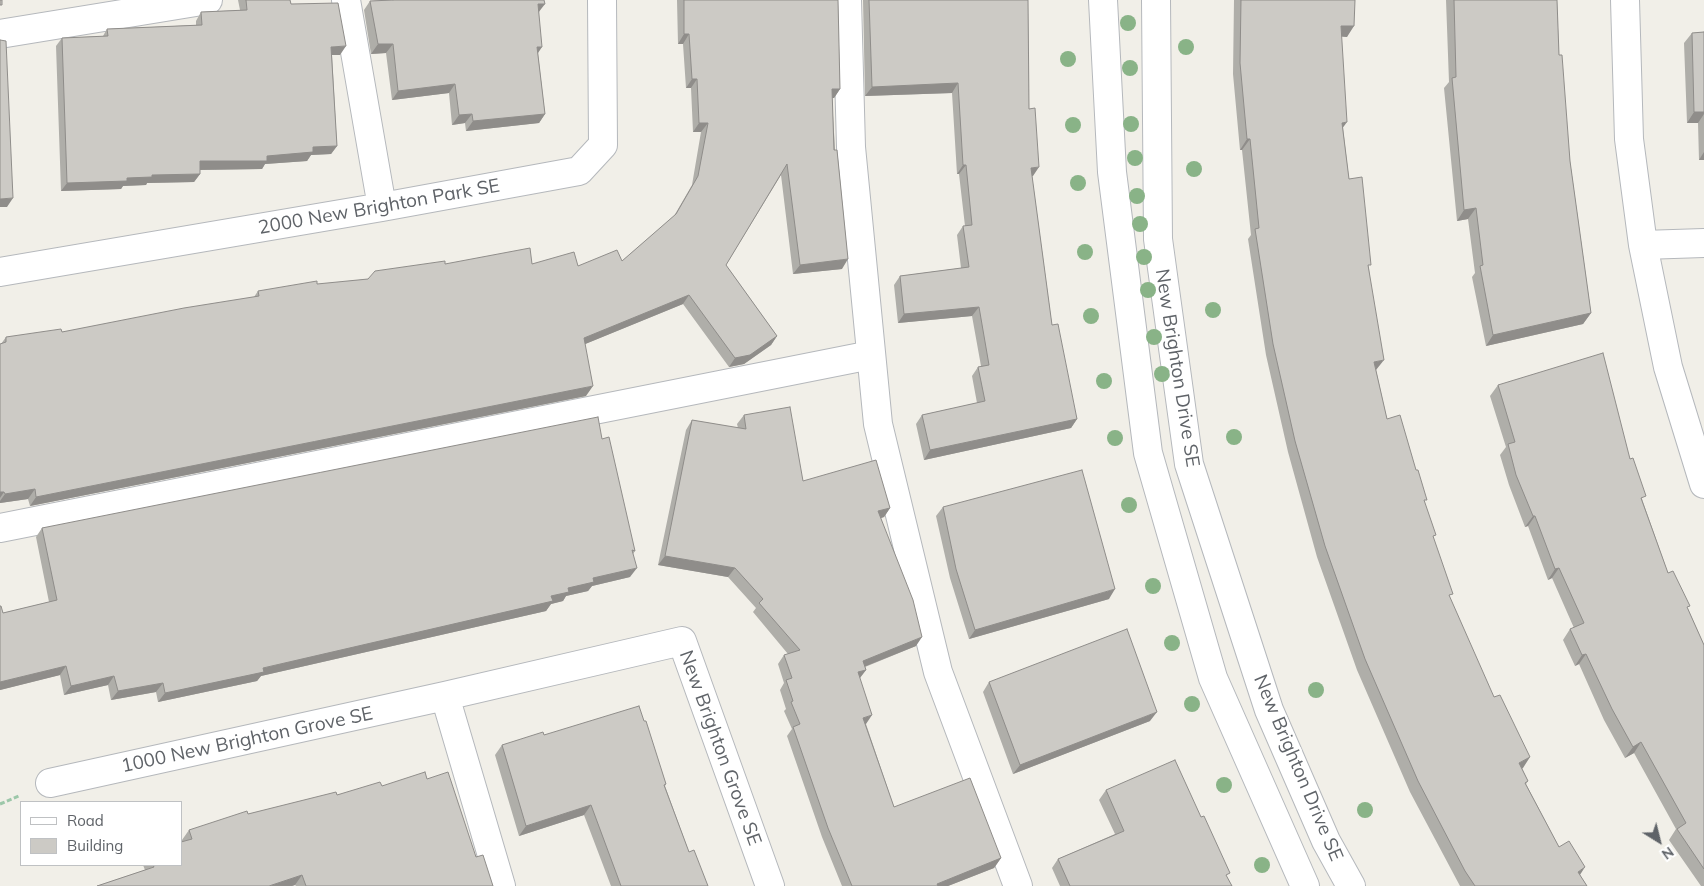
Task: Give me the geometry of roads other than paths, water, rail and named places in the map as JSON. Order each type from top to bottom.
[{"type":"street","points":[[0,34],[208,0]]},
{"type":"street","points":[[346,0],[382,208]]},
{"type":"street","name":"2000 New Brighton Park SE","points":[[0,272],[382,208],[579,172],[603,145],[602,0]]},
{"type":"street","points":[[847,0],[851,147],[878,424],[938,672],[1018,886]]},
{"type":"street","name":"New Brighton Drive SE","points":[[1103,0],[1112,172],[1148,453],[1213,678],[1305,886]]},
{"type":"street","name":"New Brighton Drive SE","points":[[1156,0],[1158,240],[1189,464],[1268,710],[1326,841],[1351,886]]},
{"type":"street","points":[[1625,0],[1630,139],[1643,245],[1668,367],[1704,484]]},
{"type":"street","points":[[1643,245],[1704,243]]},
{"type":"street","points":[[0,528],[871,355]]},
{"type":"street","name":"New Brighton Grove SE","points":[[445,696],[682,641],[770,886]]},
{"type":"street","points":[[445,696],[501,886]]},
{"type":"street","name":"1000 New Brighton Grove SE","points":[[50,783],[445,696]]}]
